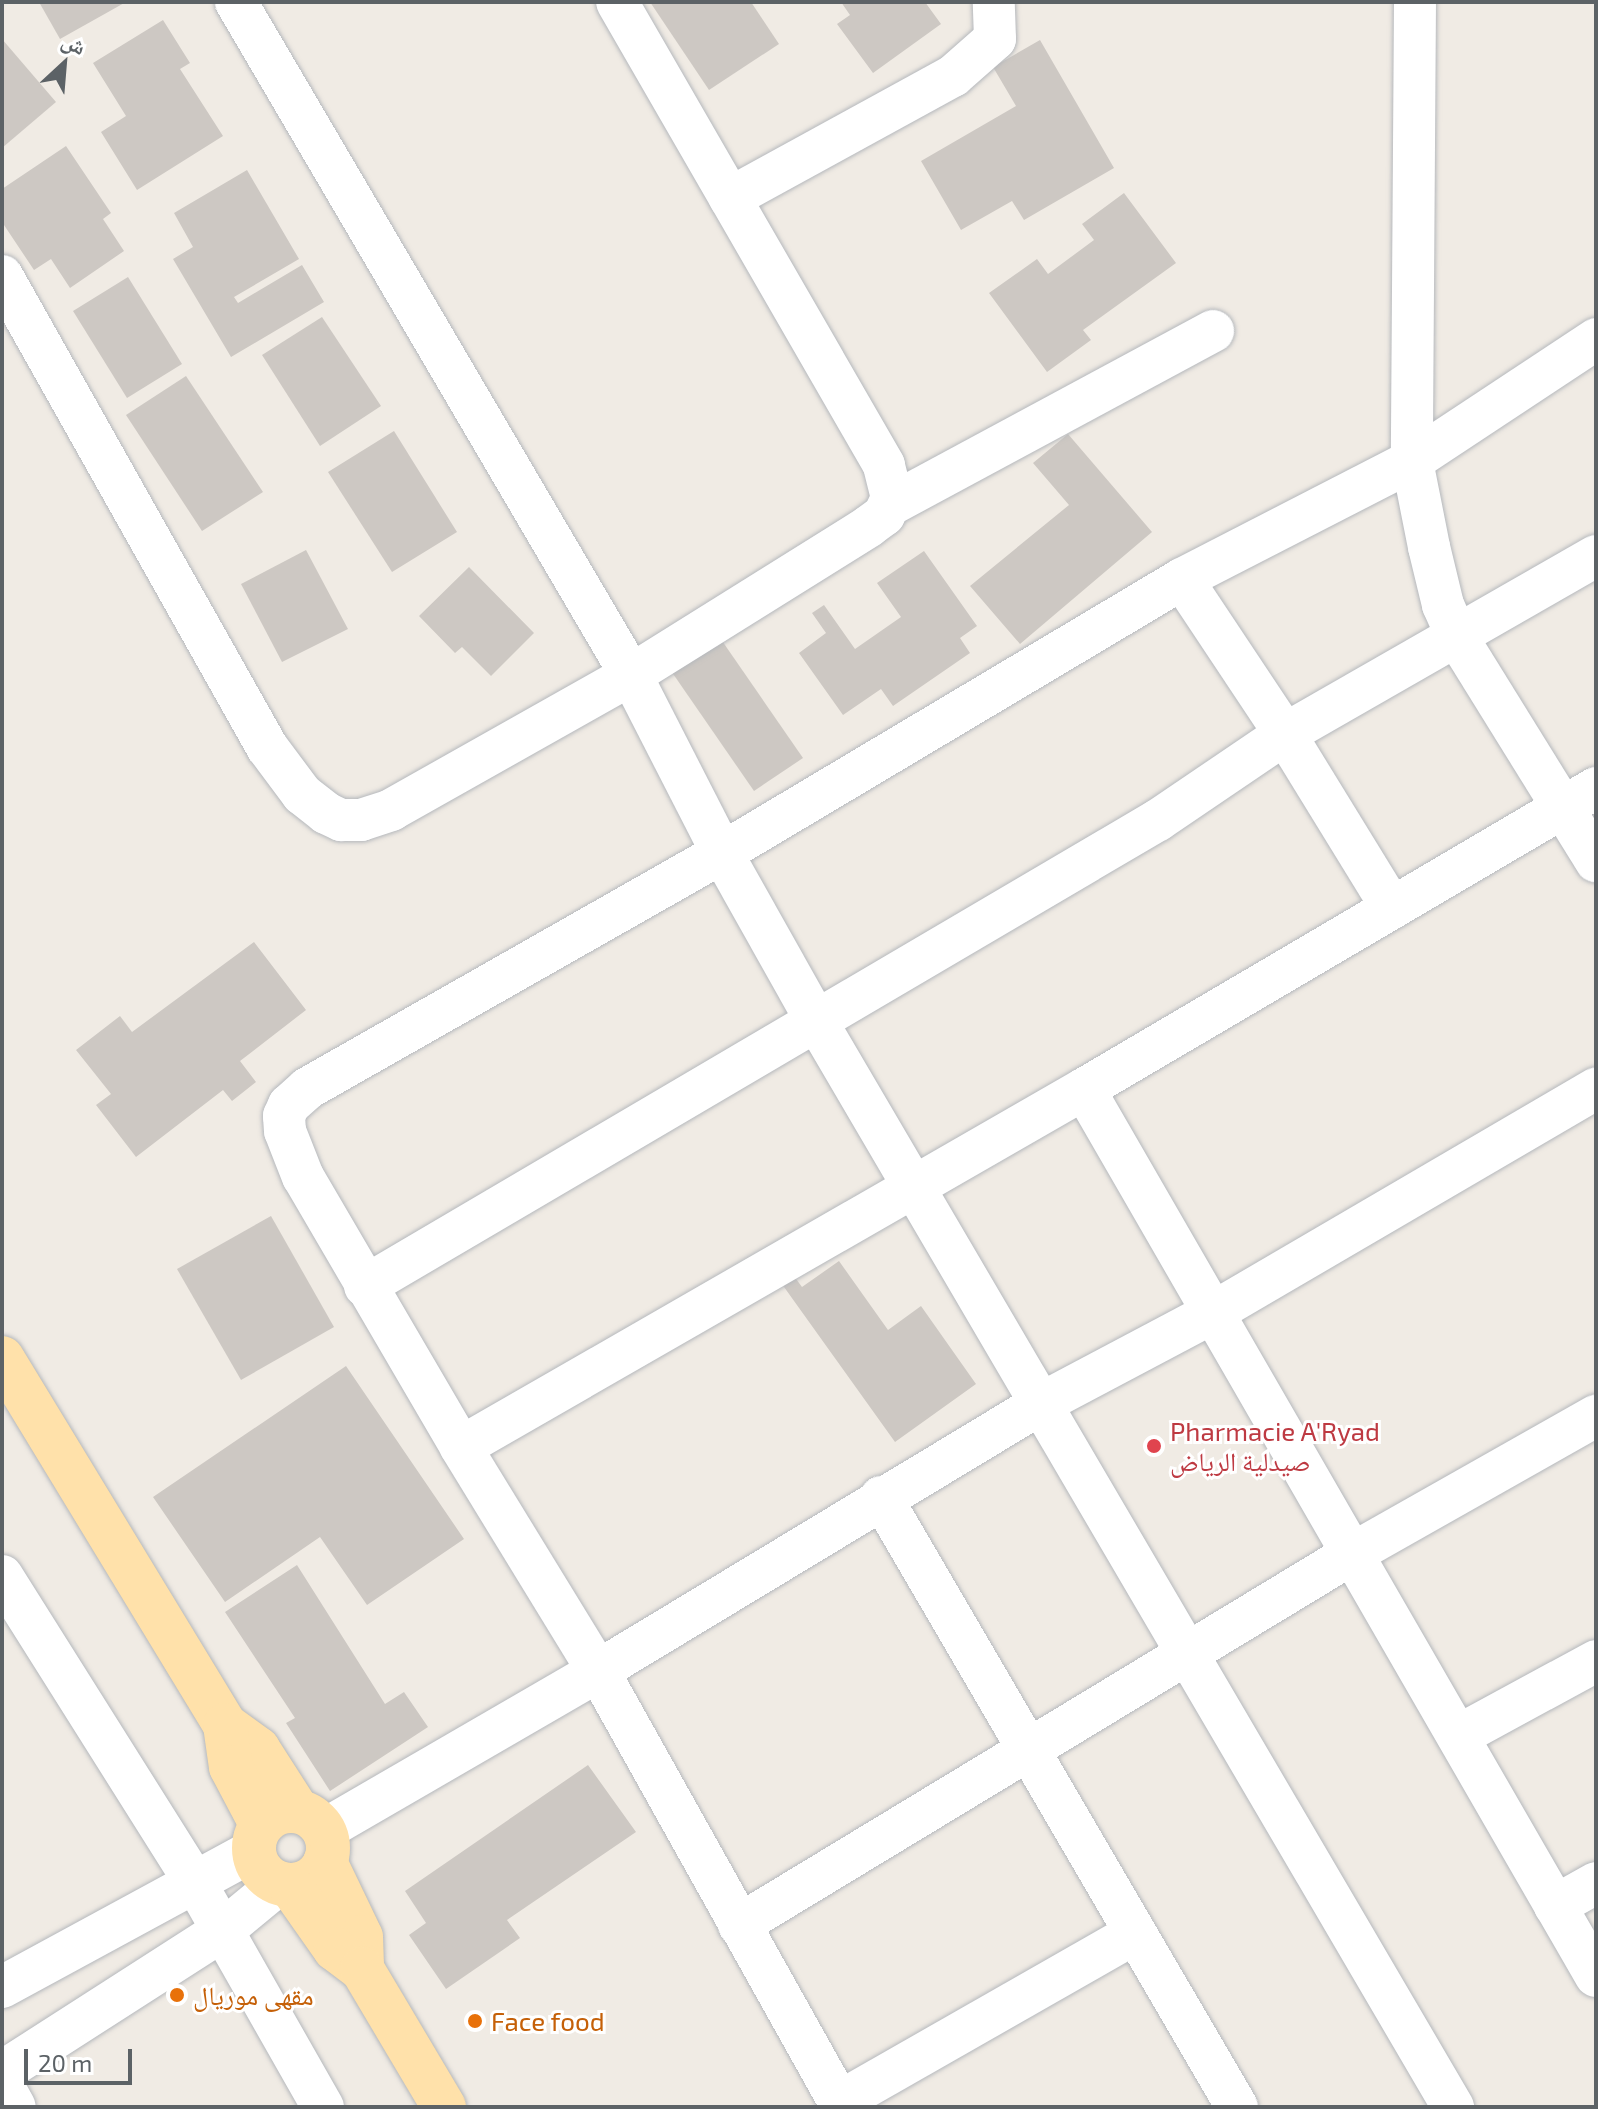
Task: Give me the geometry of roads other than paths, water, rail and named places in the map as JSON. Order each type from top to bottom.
[{"type":"main road","points":[[2,1358],[225,1725],[258,1749],[290,1850],[361,1937],[362,1969],[444,2107]]},
{"type":"street","points":[[236,2],[631,675],[722,853],[817,1022],[1453,2107]]},
{"type":"street","points":[[617,2],[884,465],[892,488],[890,505]]},
{"type":"street","points":[[730,198],[953,76],[995,39],[994,2]]},
{"type":"street","points":[[1415,2],[1412,461],[1437,585],[1457,637],[1580,797],[1596,861]]},
{"type":"street","points":[[2,276],[267,747],[302,794],[326,813],[341,820],[361,820],[391,810],[631,675],[869,526],[890,505],[1213,331]]},
{"type":"street","points":[[1135,1933],[841,2104],[598,1671],[461,1447],[303,1177],[285,1131],[284,1116],[289,1105],[308,1088],[722,853],[1182,579],[1412,461],[1596,339]]},
{"type":"street","points":[[365,1286],[1158,820],[1285,734],[1596,556]]},
{"type":"street","points":[[1182,579],[1285,734],[1392,908]]},
{"type":"street","points":[[461,1447],[1084,1089],[1580,797]]},
{"type":"street","points":[[1084,1089],[1350,1555],[1596,1976]]},
{"type":"street","points":[[2,1987],[195,1882],[290,1850],[598,1671],[881,1497],[1042,1403],[1212,1313],[1596,1089]]},
{"type":"street","points":[[739,1925],[1350,1555],[1596,1416]]},
{"type":"street","points":[[881,1497],[1237,2107]]},
{"type":"street","points":[[2,1576],[195,1882],[323,2107]]},
{"type":"street","points":[[1458,1736],[1596,1661]]},
{"type":"street","points":[[2,2072],[222,1931],[290,1850]]},
{"type":"street","points":[[1555,1906],[1596,1883]]},
{"type":"street","points":[[2,2084],[15,2107]]},
{"type":"place","name":"Pharmacie A'Ryad صيدلية الرياض","points":[[1154,1446]]},
{"type":"place","name":"مقهى موريال","points":[[177,1995]]},
{"type":"place","name":"Face food","points":[[475,2021]]}]
